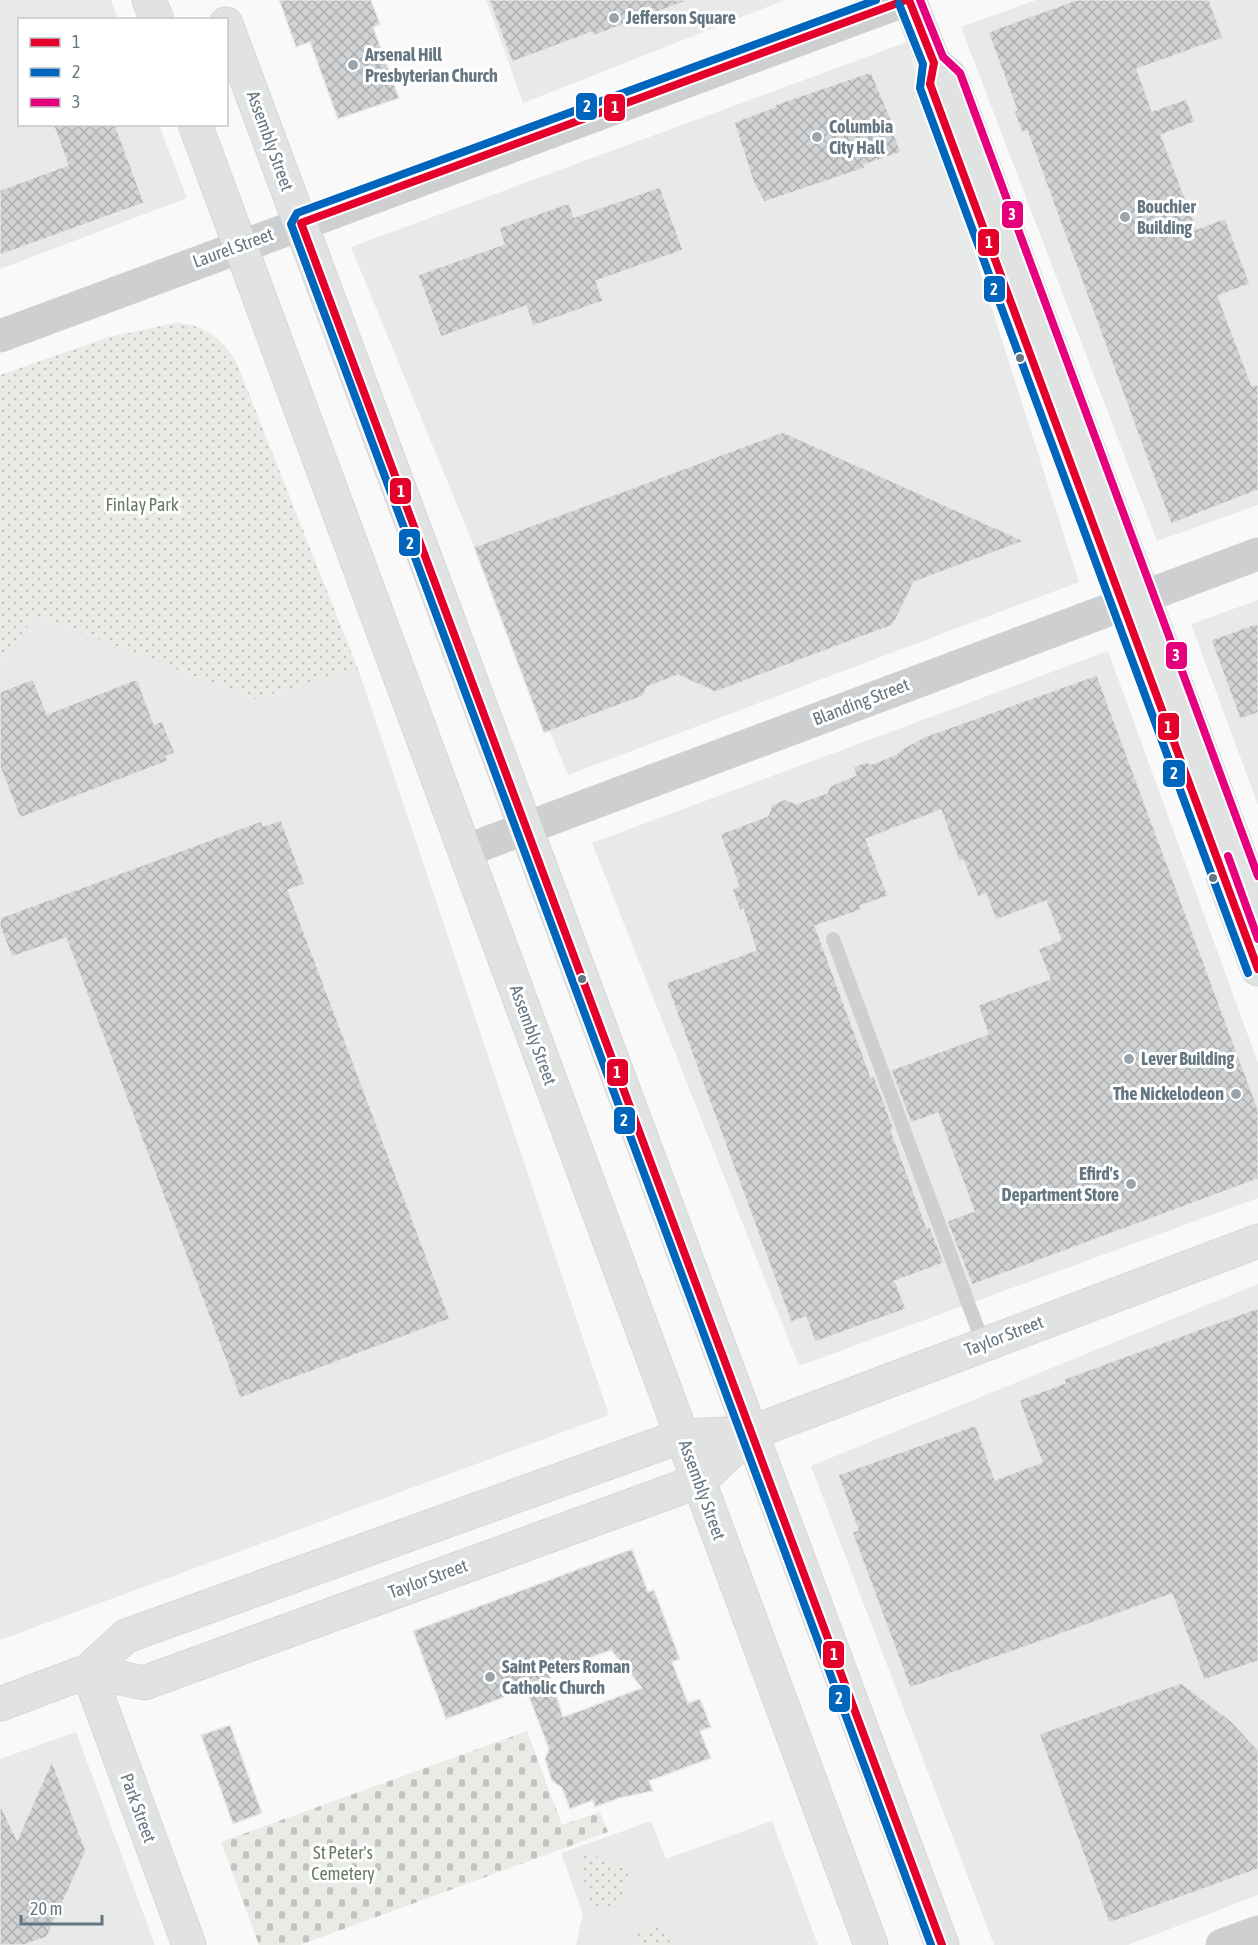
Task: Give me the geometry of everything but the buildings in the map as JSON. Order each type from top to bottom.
[{"type":"main road","points":[[149,0],[156,18]]},
{"type":"main road","points":[[218,0],[224,18]]},
{"type":"main road","points":[[908,0],[934,63],[930,84],[1133,600],[1258,906]]},
{"type":"main road","name":"Assembly Street","points":[[228,29],[942,1945]]},
{"type":"main road","name":"Assembly Street","points":[[196,126],[871,1945]]},
{"type":"main road","points":[[1133,600],[1258,969]]},
{"type":"main road","name":"Taylor Street","points":[[0,1704],[88,1671],[126,1636],[682,1436],[751,1433],[983,1343],[1258,1241]]},
{"type":"main road","name":"Taylor Street","points":[[88,1671],[144,1683],[699,1481],[751,1433]]},
{"type":"main road","name":"Park Street","points":[[88,1671],[189,1945]]},
{"type":"street","name":"Laurel Street","points":[[0,336],[908,0]]},
{"type":"street","name":"Blanding Street","points":[[465,851],[1258,554]]},
{"type":"street","points":[[1222,1945],[1258,1932]]},
{"type":"lane","points":[[833,939],[983,1343]]},
{"type":"shaded area","points":[[0,0],[111,0],[118,18],[18,18],[18,126],[159,126],[187,198],[0,269]]},
{"type":"shaded area","points":[[486,0],[785,0],[523,103]]},
{"type":"shaded area","points":[[1036,0],[1258,0],[1258,505],[1157,541],[961,27]]},
{"type":"shaded area","points":[[907,42],[1079,582],[568,775],[351,247]]},
{"type":"shaded area","points":[[1258,600],[1258,805],[1191,624]]},
{"type":"shaded area","points":[[36,615],[254,699],[358,669],[609,1415],[0,1640],[0,664]]},
{"type":"shaded area","points":[[1108,651],[1258,1063],[1258,1198],[799,1366],[592,843]]},
{"type":"shaded area","points":[[1258,1284],[1258,1895],[1128,1945],[994,1945],[811,1466]]},
{"type":"shaded area","points":[[76,1732],[155,1945],[0,1945],[0,1759]]},
{"type":"shaded area","points":[[651,1821],[666,1859],[772,1821],[818,1945],[576,1945],[583,1914],[561,1853]]},
{"type":"green space","name":"Finlay Park","points":[[175,323],[194,326],[210,333],[224,345],[236,361],[358,669],[254,699],[36,615],[0,664],[0,375],[109,337]]},
{"type":"green space","name":"St Peter's Cemetery","points":[[527,1731],[562,1825],[600,1812],[608,1832],[300,1945],[259,1945],[221,1842]]},
{"type":"green space","points":[[592,1855],[626,1870],[629,1878],[618,1904],[609,1909],[598,1908],[589,1900],[580,1863],[585,1856]]},
{"type":"green space","points":[[661,1925],[665,1927],[671,1945],[635,1945],[633,1935]]},
{"type":"transit line","name":"2","points":[[876,0],[297,213],[291,224],[931,1945]]},
{"type":"transit line","name":"1","points":[[906,0],[301,223],[942,1945]]},
{"type":"transit line","name":"1","points":[[909,0],[934,63],[930,84],[1258,969]]},
{"type":"transit line","name":"3","points":[[920,0],[943,57],[960,73],[1258,876]]},
{"type":"transit line","name":"2","points":[[899,4],[923,64],[920,88],[1248,973]]},
{"type":"transit line","name":"3","points":[[1228,856],[1258,939]]},
{"type":"place","name":"Jefferson Square","points":[[614,18]]},
{"type":"place","name":"Arsenal Hill Presbyterian Church","points":[[353,65]]},
{"type":"place","name":"Columbia City Hall","points":[[817,137]]},
{"type":"place","name":"Bouchier Building","points":[[1125,217]]},
{"type":"place","name":"Lever Building","points":[[1129,1059]]},
{"type":"place","name":"The Nickelodeon","points":[[1236,1094]]},
{"type":"place","name":"Efird's Department Store","points":[[1131,1184]]},
{"type":"place","name":"Saint Peters Roman Catholic Church","points":[[490,1677]]}]
